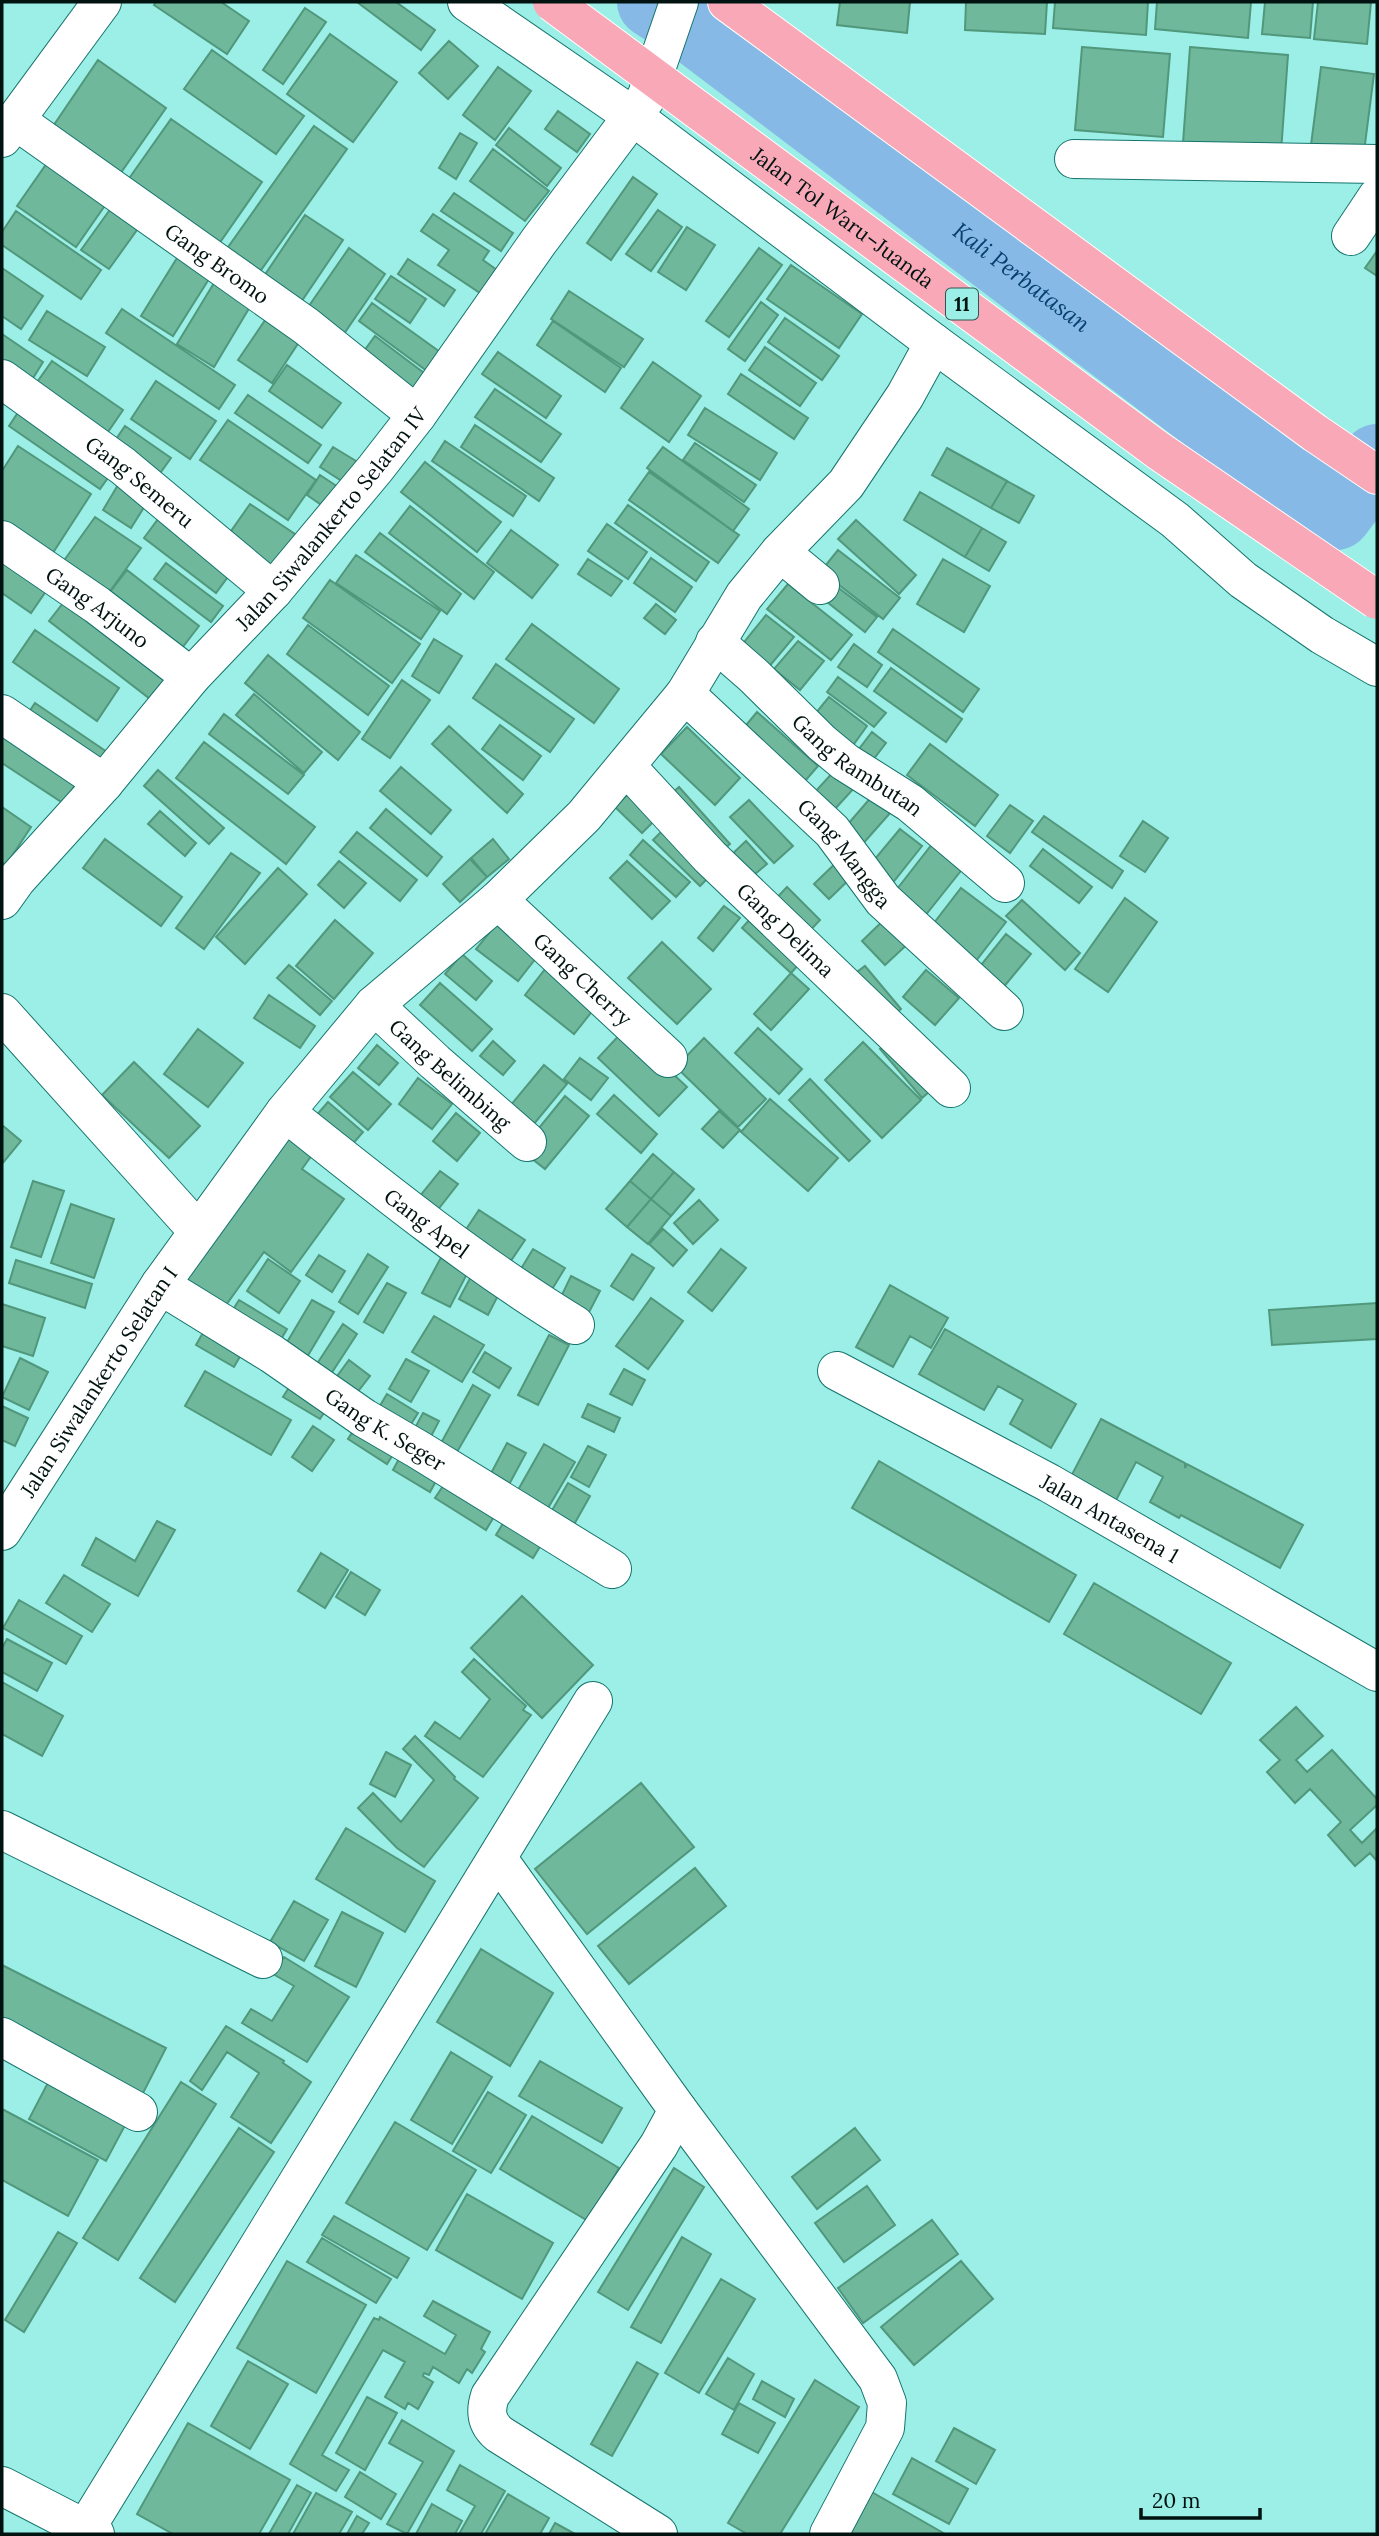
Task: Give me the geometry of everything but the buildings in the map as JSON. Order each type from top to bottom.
[{"type":"highway","name":"Jalan Tol Waru–Juanda","points":[[552,2],[1159,451],[1377,600]]},
{"type":"highway","points":[[727,2],[1377,475]]},
{"type":"street","points":[[8,129],[102,2]]},
{"type":"street","points":[[467,2],[640,108],[934,343],[1175,520],[1243,580],[1322,635],[1377,667]]},
{"type":"street","name":"Jalan Siwalankerto Selatan IV","points":[[7,883],[104,783],[191,677],[273,591],[375,469],[539,241],[640,108],[679,2]]},
{"type":"street","name":"Gang Bromo","points":[[8,129],[306,326],[416,415]]},
{"type":"street","points":[[1073,159],[1377,164]]},
{"type":"street","points":[[1351,236],[1377,197]]},
{"type":"street","name":"Jalan Siwalankerto Selatan I","points":[[2,1531],[197,1230],[285,1112],[374,1005],[498,900],[584,816],[685,694],[744,596],[780,552],[846,484],[905,396],[934,343]]},
{"type":"street","name":"Gang Semeru","points":[[2,379],[123,466],[273,591]]},
{"type":"street","name":"Gang Arjuno","points":[[2,540],[97,605],[191,677]]},
{"type":"street","points":[[780,552],[820,585]]},
{"type":"street","name":"Gang Rambutan","points":[[715,642],[822,743],[845,762],[910,803],[1005,883]]},
{"type":"street","name":"Gang Mangga","points":[[685,694],[832,831],[883,900],[1004,1011]]},
{"type":"street","points":[[2,714],[104,783]]},
{"type":"street","name":"Gang Delima","points":[[626,766],[710,857],[951,1088]]},
{"type":"street","name":"Gang Cherry","points":[[498,900],[668,1058]]},
{"type":"street","name":"Gang Belimbing","points":[[374,1005],[527,1142]]},
{"type":"street","points":[[2,1013],[197,1230]]},
{"type":"street","name":"Gang Apel","points":[[285,1112],[419,1218],[518,1290],[575,1325]]},
{"type":"street","name":"Gang K. Seger","points":[[160,1285],[272,1354],[364,1418],[612,1569]]},
{"type":"street","name":"Jalan Antasena 1","points":[[838,1371],[1049,1483],[1377,1672]]},
{"type":"street","points":[[2,2486],[90,2531],[593,1701]]},
{"type":"street","points":[[2,1830],[263,1959]]},
{"type":"street","points":[[498,1859],[678,2109],[878,2379],[887,2403],[885,2428],[830,2534]]},
{"type":"street","points":[[2,2037],[138,2112]]},
{"type":"street","points":[[658,2534],[499,2434],[487,2418],[486,2407],[490,2396],[659,2145],[678,2109]]},
{"type":"waterway","name":"Kali Perbatasan","points":[[653,2],[695,29],[1336,514],[1377,460]]}]
